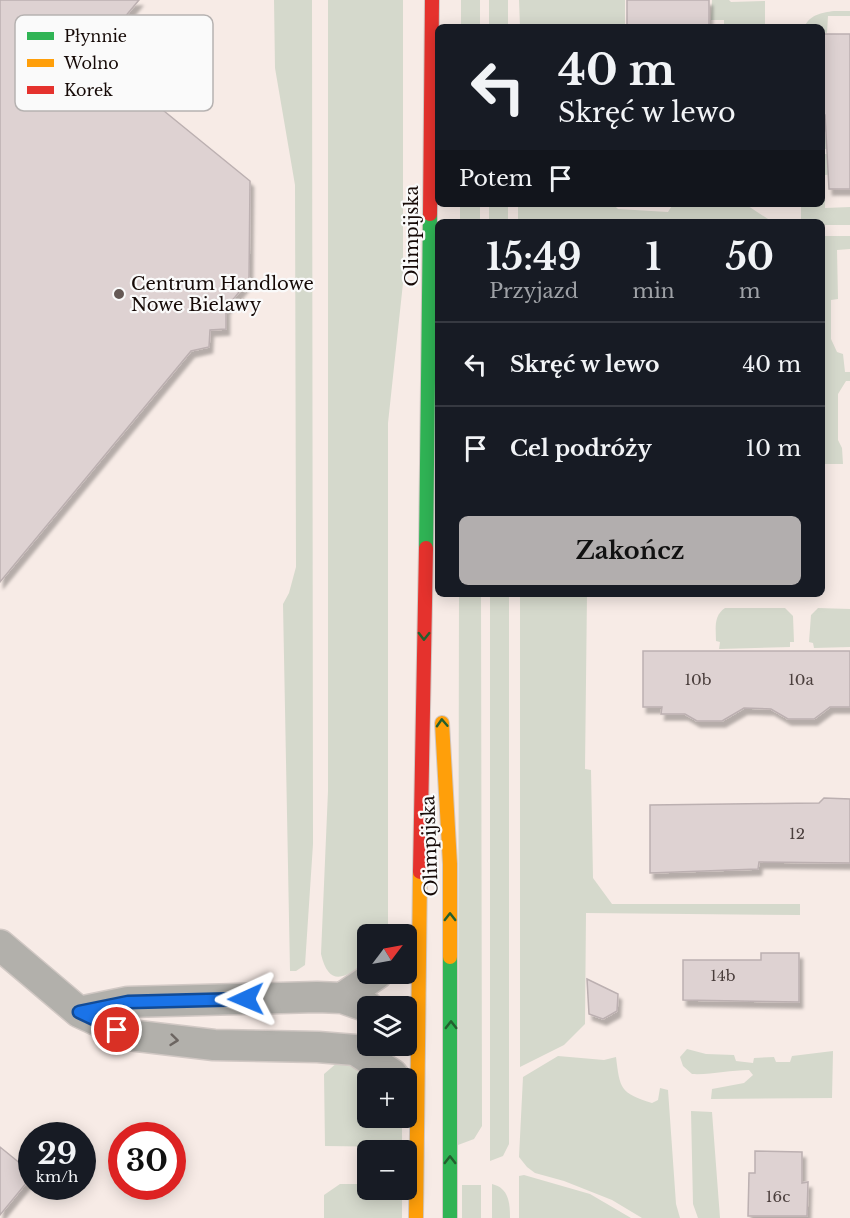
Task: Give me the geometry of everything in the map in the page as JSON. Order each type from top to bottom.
[{"type":"main road","name":"Olimpijska","points":[[412,996],[418,908],[428,472],[432,0]]},
{"type":"main road","name":"Olimpijska","points":[[428,472],[435,597]]},
{"type":"main road","name":"Olimpijska","points":[[435,597],[438,650]]},
{"type":"main road","name":"Olimpijska","points":[[441,710],[450,864],[450,1218]]},
{"type":"main road","name":"Olimpijska","points":[[412,1128],[417,1218]]},
{"type":"street","points":[[408,924],[418,908]]},
{"type":"street","points":[[0,945],[79,1012],[129,1035],[214,1045],[357,1047]]},
{"type":"street","points":[[417,1015],[450,976]]},
{"type":"street","points":[[79,1012],[128,1002],[317,997],[355,1002],[369,984]]},
{"type":"street","points":[[417,1032],[451,1074]]},
{"type":"street","points":[[371,1056],[385,1068]]},
{"type":"shaded area","points":[[274,0],[312,0],[313,844],[305,965],[296,971],[290,971],[283,604],[289,593],[296,567],[295,185],[275,68]]},
{"type":"shaded area","points":[[328,0],[403,0],[403,283],[388,423],[388,924],[357,924],[357,968],[340,977],[329,972],[321,954],[328,791]]},
{"type":"shaded area","points":[[461,0],[480,0],[480,24],[461,24]]},
{"type":"shaded area","points":[[489,0],[508,0],[508,24],[489,24]]},
{"type":"shaded area","points":[[519,0],[625,0],[625,24],[520,24]]},
{"type":"shaded area","points":[[712,0],[765,1],[765,24],[724,24],[724,20],[711,20]]},
{"type":"shaded area","points":[[850,11],[850,16],[828,16],[827,33],[825,33],[825,24],[806,24],[813,17]]},
{"type":"shaded area","points":[[825,117],[830,117],[832,131],[825,132]]},
{"type":"shaded area","points":[[825,132],[826,138],[832,138],[832,149],[825,149]]},
{"type":"shaded area","points":[[825,154],[839,155],[839,174],[825,175]]},
{"type":"shaded area","points":[[460,207],[480,207],[480,219],[460,219]]},
{"type":"shaded area","points":[[489,207],[508,207],[508,219],[489,219]]},
{"type":"shaded area","points":[[518,207],[616,207],[668,212],[671,207],[750,207],[768,219],[518,219]]},
{"type":"shaded area","points":[[801,207],[850,207],[850,225],[825,225],[825,219],[801,219]]},
{"type":"shaded area","points":[[825,236],[850,236],[850,249],[837,250],[838,299],[831,300],[831,339],[837,352],[843,354],[845,372],[850,372],[850,381],[846,381],[838,394],[838,440],[842,448],[843,464],[825,464]]},
{"type":"shaded area","points":[[459,597],[481,597],[482,1126],[474,1139],[458,1145]]},
{"type":"shaded area","points":[[490,597],[509,597],[509,1144],[503,1156],[490,1161]]},
{"type":"shaded area","points":[[520,597],[587,597],[585,769],[591,770],[593,878],[612,904],[800,904],[800,915],[586,913],[585,1024],[564,1045],[520,1067]]},
{"type":"shaded area","points":[[725,608],[785,608],[793,616],[794,642],[790,642],[790,647],[719,649],[720,642],[716,641],[716,623],[721,611]]},
{"type":"shaded area","points":[[818,608],[850,609],[850,647],[814,648],[813,643],[809,642],[811,615]]},
{"type":"shaded area","points":[[687,1049],[706,1054],[734,1055],[736,1061],[753,1063],[754,1058],[774,1057],[776,1062],[790,1062],[792,1056],[833,1051],[832,1098],[711,1099],[712,1089],[744,1083],[753,1075],[749,1070],[692,1074],[683,1066],[680,1057]]},
{"type":"shaded area","points":[[558,1056],[604,1060],[616,1057],[619,1076],[624,1088],[633,1096],[652,1103],[658,1100],[660,1088],[668,1090],[676,1204],[680,1218],[642,1218],[612,1200],[564,1181],[535,1173],[519,1157],[523,1077]]},
{"type":"shaded area","points":[[338,1062],[361,1068],[357,1068],[357,1128],[402,1128],[402,1140],[357,1140],[357,1146],[325,1146],[324,1074]]},
{"type":"shaded area","points":[[691,1111],[712,1112],[720,1218],[698,1218],[693,1204]]},
{"type":"shaded area","points":[[524,1175],[590,1194],[631,1218],[519,1218],[519,1176]]},
{"type":"shaded area","points":[[340,1184],[357,1184],[357,1200],[402,1200],[402,1218],[324,1218],[324,1195]]},
{"type":"shaded area","points":[[492,1184],[505,1193],[509,1202],[510,1218],[492,1218]]},
{"type":"shaded area","points":[[462,1185],[481,1185],[481,1218],[462,1218]]},
{"type":"building","name":"Centrum Handlowe Nowe Bielawy","points":[[0,0],[139,0],[126,15],[15,15],[15,111],[164,111],[250,181],[249,280],[226,308],[226,329],[210,330],[209,347],[191,351],[0,582]]},
{"type":"building","points":[[627,0],[709,0],[709,24],[627,24]]},
{"type":"building","points":[[825,34],[850,34],[850,189],[829,189],[825,115]]},
{"type":"building","points":[[643,651],[850,651],[850,707],[830,707],[814,719],[788,719],[771,709],[744,708],[722,721],[697,721],[685,714],[661,714],[662,707],[643,707]]},
{"type":"building","points":[[824,798],[850,799],[850,863],[759,862],[758,869],[650,873],[650,805],[819,803]]},
{"type":"building","points":[[761,953],[799,953],[799,1002],[683,1000],[683,960],[761,960]]},
{"type":"building","points":[[587,979],[618,994],[617,1011],[603,1019],[589,1014]]},
{"type":"building","points":[[0,1147],[18,1162],[18,1193],[0,1215]]},
{"type":"building","points":[[755,1151],[802,1152],[802,1183],[808,1182],[807,1216],[748,1216],[749,1173],[755,1173]]},
{"type":"traffic: fast","points":[[426,548],[430,214]]},
{"type":"traffic: fast","points":[[450,957],[450,1218]]},
{"type":"traffic: slow","points":[[442,723],[450,864],[450,957]]},
{"type":"traffic: slow","points":[[416,1218],[420,872]]},
{"type":"traffic: jam","points":[[430,214],[432,0]]},
{"type":"traffic: jam","points":[[420,872],[426,548]]},
{"type":"place","name":"Centrum Handlowe Nowe Bielawy","points":[[119,294]]},
{"type":"route","points":[[117,1030],[79,1012],[128,1002],[246,999]]}]
